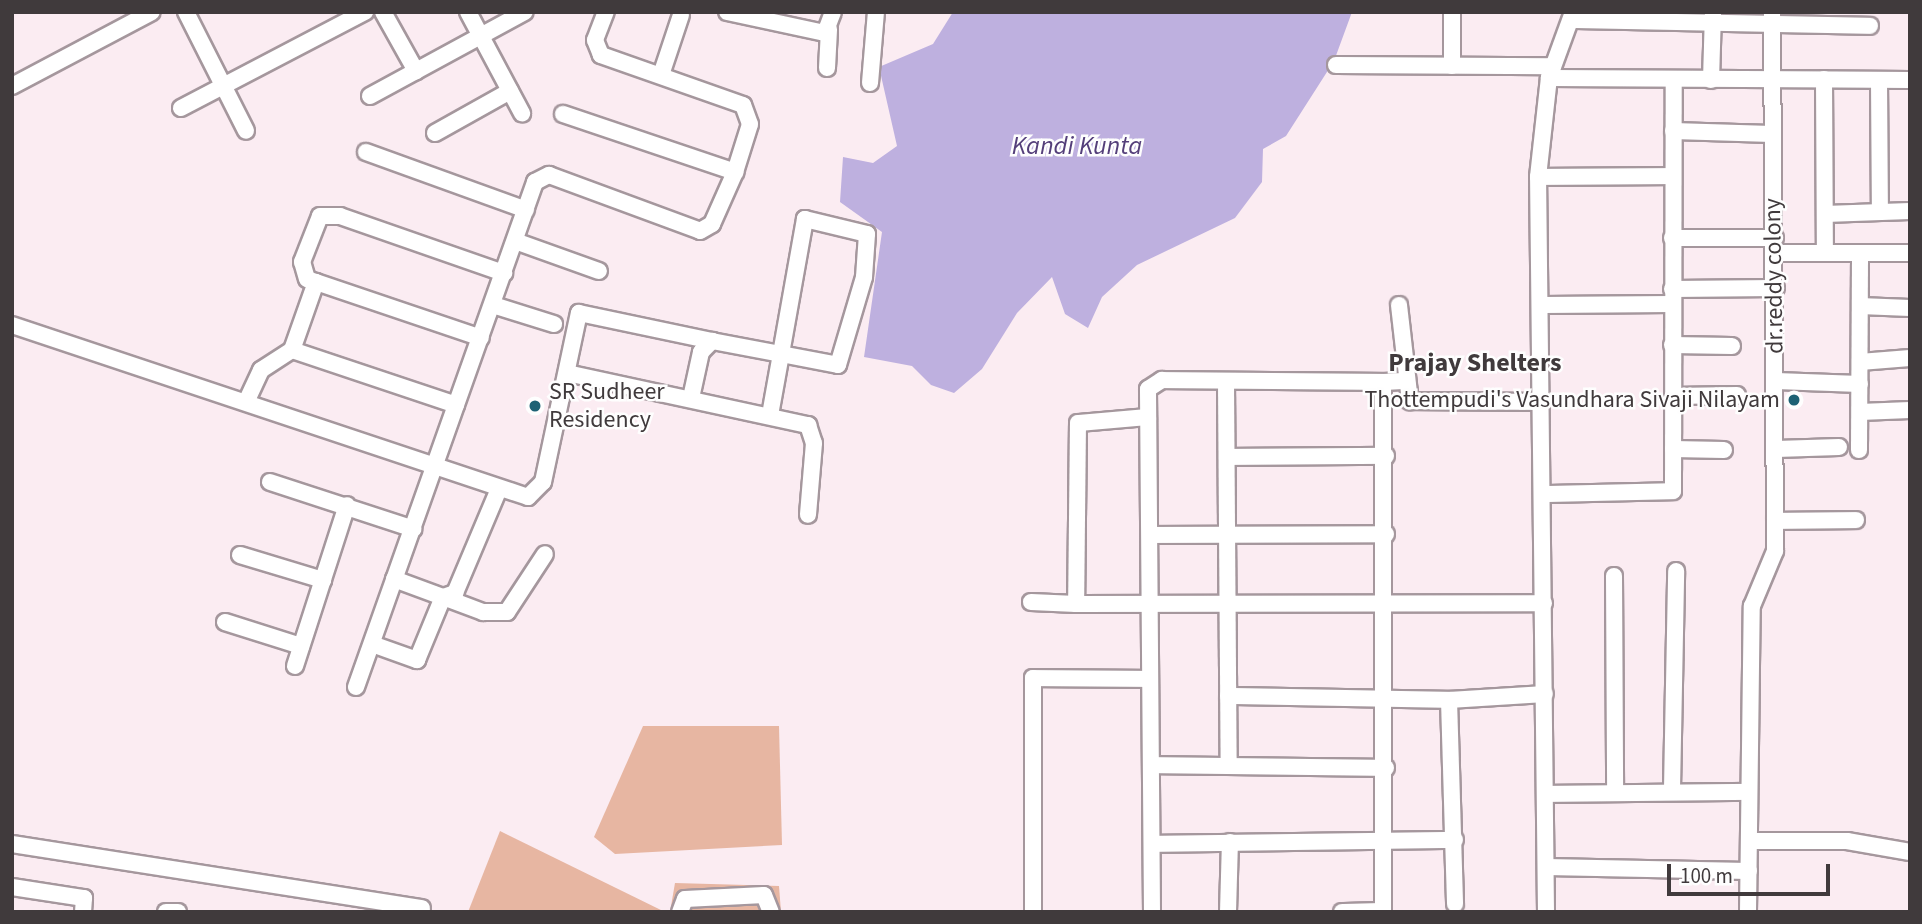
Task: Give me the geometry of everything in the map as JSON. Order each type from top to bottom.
[{"type":"street","points":[[12,86],[152,12]]},
{"type":"street","points":[[186,12],[246,131]]},
{"type":"street","points":[[181,108],[365,12]]},
{"type":"street","points":[[383,12],[416,71]]},
{"type":"street","points":[[468,12],[522,113]]},
{"type":"street","points":[[370,96],[525,12]]},
{"type":"street","points":[[356,687],[536,183],[549,175],[700,232],[712,224],[735,172],[750,124],[744,105],[595,48],[606,12]]},
{"type":"street","points":[[727,12],[818,33],[829,29]]},
{"type":"street","points":[[827,68],[829,29],[833,12]]},
{"type":"street","points":[[870,83],[876,12]]},
{"type":"street","points":[[1452,12],[1452,66]]},
{"type":"street","points":[[661,75],[681,15]]},
{"type":"street","points":[[1546,912],[1543,305],[1538,177],[1551,72],[1572,16],[1772,18],[1870,26]]},
{"type":"street","points":[[1711,80],[1713,17]]},
{"type":"street","name":"dr.reddy colony","points":[[1748,912],[1752,606],[1771,573],[1776,521],[1776,288],[1770,77],[1772,18]]},
{"type":"street","points":[[1336,65],[1452,66],[1674,80],[1770,77],[1910,80]]},
{"type":"street","points":[[1824,79],[1825,253]]},
{"type":"street","points":[[1879,79],[1880,212]]},
{"type":"street","points":[[1545,494],[1673,491],[1674,80]]},
{"type":"street","points":[[435,133],[510,91]]},
{"type":"street","points":[[563,114],[735,172]]},
{"type":"street","points":[[1673,131],[1772,134]]},
{"type":"street","points":[[366,152],[527,210]]},
{"type":"street","points":[[1538,177],[1673,176]]},
{"type":"street","points":[[1825,214],[1910,211]]},
{"type":"street","points":[[481,338],[307,279],[302,262],[320,216],[340,216],[504,273]]},
{"type":"street","points":[[12,314],[499,489],[528,497],[538,492],[579,313],[712,341],[781,354],[838,365],[864,277],[867,234],[805,219],[781,354],[770,415]]},
{"type":"street","points":[[1672,238],[1825,253],[1910,253]]},
{"type":"street","points":[[515,241],[599,271]]},
{"type":"street","points":[[1858,450],[1860,253]]},
{"type":"street","points":[[248,398],[261,370],[292,349],[316,282]]},
{"type":"street","points":[[1543,305],[1776,288]]},
{"type":"street","points":[[493,305],[554,324]]},
{"type":"street","points":[[1399,305],[1406,397],[1416,402],[1542,402]]},
{"type":"street","points":[[1860,306],[1910,307]]},
{"type":"street","points":[[12,325],[435,464]]},
{"type":"street","points":[[691,398],[701,352],[712,341]]},
{"type":"street","points":[[1672,345],[1732,346]]},
{"type":"street","points":[[292,349],[456,405]]},
{"type":"street","points":[[1860,362],[1910,358]]},
{"type":"street","points":[[567,373],[799,421],[813,433],[808,515]]},
{"type":"street","points":[[1152,912],[1148,417],[1153,383],[1404,381]]},
{"type":"street","points":[[1342,912],[1383,911],[1387,839],[1387,456],[1383,382]]},
{"type":"street","points":[[1776,382],[1860,384]]},
{"type":"street","points":[[1226,383],[1229,766]]},
{"type":"street","points":[[1673,396],[1737,395]]},
{"type":"street","points":[[1860,412],[1910,410]]},
{"type":"street","points":[[1076,604],[1078,423],[1148,417]]},
{"type":"street","points":[[1776,449],[1839,447]]},
{"type":"street","points":[[1673,449],[1724,450]]},
{"type":"street","points":[[1228,457],[1387,456]]},
{"type":"street","points":[[270,482],[414,529]]},
{"type":"street","points":[[372,644],[417,660],[443,597],[462,583],[499,489]]},
{"type":"street","points":[[295,666],[347,505]]},
{"type":"street","points":[[1776,521],[1856,520]]},
{"type":"street","points":[[1150,535],[1386,534]]},
{"type":"street","points":[[394,579],[483,612],[507,612],[545,554]]},
{"type":"street","points":[[240,555],[323,580]]},
{"type":"street","points":[[1672,789],[1676,571]]},
{"type":"street","points":[[1614,576],[1615,791]]},
{"type":"street","points":[[1031,603],[1226,606],[1544,603]]},
{"type":"street","points":[[225,622],[301,646]]},
{"type":"street","points":[[1033,912],[1033,678],[1150,679]]},
{"type":"street","points":[[1228,696],[1386,696],[1449,700],[1545,694]]},
{"type":"street","points":[[1449,700],[1455,904]]},
{"type":"street","points":[[1151,765],[1386,768]]},
{"type":"street","points":[[1546,794],[1672,789],[1749,792]]},
{"type":"street","points":[[1152,844],[1455,840]]},
{"type":"street","points":[[1750,841],[1847,841],[1910,852]]},
{"type":"street","points":[[1228,912],[1230,842]]},
{"type":"street","points":[[12,844],[422,908]]},
{"type":"street","points":[[1546,867],[1749,871]]},
{"type":"street","points":[[12,887],[84,898],[83,912]]},
{"type":"street","points":[[680,912],[685,899],[765,895],[772,912]]},
{"type":"street","points":[[166,912],[178,912]]},
{"type":"shaded area","points":[[643,726],[779,726],[782,845],[615,854],[594,837]]},
{"type":"shaded area","points":[[500,831],[665,912],[468,912]]},
{"type":"shaded area","points":[[675,883],[779,886],[781,912],[670,912]]},
{"type":"water","name":"Kandi Kunta","points":[[953,12],[1352,12],[1334,61],[1286,136],[1263,149],[1262,182],[1235,218],[1137,265],[1102,297],[1088,328],[1065,314],[1052,277],[1017,313],[982,369],[954,393],[931,385],[912,366],[864,357],[882,232],[840,202],[843,157],[873,163],[897,146],[879,67],[933,44]]},
{"type":"place","name":"Thottempudi's Vasundhara Sivaji Nilayam","points":[[1794,400]]},
{"type":"place","name":"SR Sudheer Residency","points":[[535,406]]},
{"type":"district","name":"Prajay Shelters","points":[[1475,363]]}]
